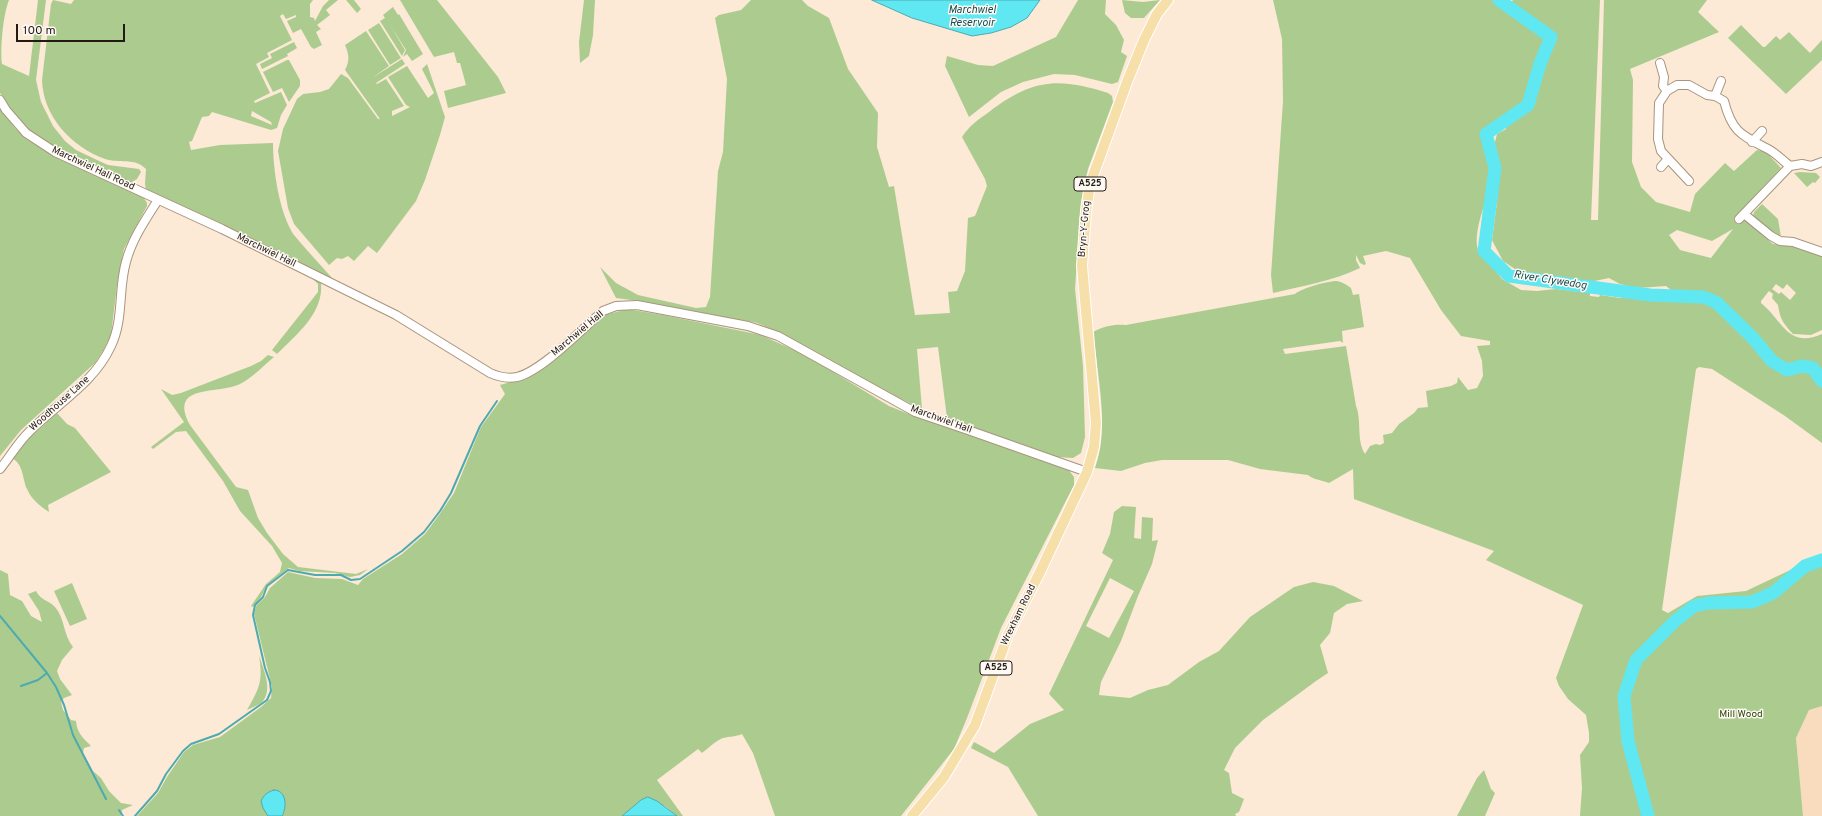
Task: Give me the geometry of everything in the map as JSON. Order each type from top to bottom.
[{"type":"main road","name":"Bryn-Y-Grog","points":[[1087,472],[1094,447],[1096,423],[1082,266],[1086,212],[1090,184],[1144,40],[1157,14],[1168,0]]},
{"type":"main road","name":"Wrexham Road","points":[[912,816],[944,777],[975,726],[1008,635],[1039,574],[1087,472]]},
{"type":"street","points":[[1660,63],[1664,77],[1663,86],[1667,91]]},
{"type":"street","points":[[1715,96],[1721,81]]},
{"type":"street","points":[[1689,181],[1661,151],[1658,139],[1659,103],[1667,91],[1676,85],[1689,85],[1707,95],[1715,96],[1724,101],[1728,117],[1737,130],[1752,142],[1769,149],[1790,166],[1821,165]]},
{"type":"street","name":"Marchwiel Hall Road","points":[[0,100],[6,110],[26,133],[55,152],[158,200]]},
{"type":"street","points":[[1752,142],[1762,131]]},
{"type":"street","points":[[1661,167],[1668,160]]},
{"type":"street","points":[[1790,166],[1741,217],[1780,241],[1793,242],[1822,252]]},
{"type":"street","name":"Marchwiel Hall","points":[[158,200],[396,315],[490,373],[503,378],[517,377],[534,371],[603,312],[616,306],[637,305],[748,326],[778,336],[916,412],[1087,472]]},
{"type":"street","name":"Woodhouse Lane","points":[[0,470],[30,430],[89,379],[105,357],[115,336],[118,325],[126,262],[139,230],[158,200]]},
{"type":"shaded area","points":[[1822,690],[1822,816],[1803,816],[1796,738],[1809,710]]},
{"type":"green space","points":[[0,0],[9,0],[2,32],[2,64],[29,76],[38,0],[46,0],[36,80],[41,102],[53,126],[65,141],[76,150],[108,165],[139,169],[141,172],[137,179],[130,183],[50,144],[32,133],[19,121],[0,93]]},
{"type":"green space","points":[[53,0],[71,4],[74,0],[313,0],[310,4],[310,17],[314,18],[315,21],[323,6],[329,0],[338,0],[326,10],[330,15],[317,25],[321,29],[316,32],[322,45],[314,49],[311,47],[301,29],[293,33],[287,21],[296,17],[296,15],[286,19],[283,14],[280,16],[292,40],[267,53],[269,57],[256,64],[270,93],[254,101],[255,103],[281,92],[287,105],[281,115],[277,128],[271,130],[212,112],[209,116],[202,117],[192,141],[189,142],[191,150],[220,145],[273,143],[274,165],[284,215],[294,235],[333,279],[319,274],[146,190],[146,169],[141,165],[132,162],[105,159],[81,147],[71,138],[54,118],[44,94],[42,80],[51,4]],"holes":[[[252,111],[271,122],[272,125],[251,116]]]},
{"type":"green space","points":[[346,0],[354,0],[361,9],[357,13]]},
{"type":"green space","points":[[400,0],[437,0],[498,77],[506,93],[448,108],[444,91],[466,85],[460,63],[457,63],[454,52],[434,57]]},
{"type":"green space","points":[[584,0],[595,0],[593,35],[589,56],[580,63],[579,42]]},
{"type":"green space","points":[[751,0],[802,0],[808,6],[829,18],[848,69],[878,113],[877,147],[889,187],[894,186],[915,315],[950,313],[948,292],[957,291],[965,271],[968,218],[975,216],[987,186],[985,179],[962,137],[968,129],[1004,101],[1032,87],[1060,83],[1090,88],[1108,93],[1112,96],[1113,102],[1088,169],[1081,202],[1075,289],[1083,366],[1085,437],[1081,453],[1073,458],[1056,457],[947,418],[938,347],[917,349],[922,409],[880,388],[799,342],[757,323],[616,298],[600,267],[616,283],[638,295],[696,308],[706,307],[710,297],[718,171],[723,152],[727,79],[715,18],[719,15],[741,10]]},
{"type":"green space","points":[[1078,0],[1106,0],[1105,14],[1116,25],[1124,40],[1121,52],[1127,56],[1118,82],[1112,84],[1075,75],[1054,74],[1023,82],[1001,92],[969,117],[945,66],[947,56],[978,65],[993,66],[1056,37]]},
{"type":"green space","points":[[1122,0],[1143,2],[1160,0],[1144,18],[1131,18],[1125,13]]},
{"type":"green space","name":"Mill Wood","points":[[1273,0],[1496,0],[1499,4],[1513,1],[1512,0],[1600,0],[1591,220],[1598,220],[1604,0],[1707,0],[1698,12],[1719,32],[1630,69],[1633,80],[1632,162],[1641,187],[1656,202],[1690,212],[1695,194],[1725,163],[1734,171],[1757,150],[1766,152],[1781,168],[1734,218],[1738,224],[1743,219],[1773,244],[1789,245],[1822,256],[1822,330],[1811,335],[1793,334],[1782,321],[1778,305],[1772,298],[1773,294],[1769,291],[1761,303],[1787,331],[1794,336],[1811,338],[1822,334],[1822,443],[1785,416],[1712,369],[1699,367],[1696,369],[1662,610],[1668,613],[1697,596],[1746,591],[1822,555],[1822,706],[1809,710],[1796,738],[1803,816],[1580,816],[1582,788],[1580,755],[1589,742],[1586,715],[1568,699],[1559,686],[1556,678],[1583,605],[1486,560],[1494,551],[1354,499],[1353,469],[1329,483],[1315,479],[1308,475],[1260,469],[1228,460],[1162,460],[1145,463],[1121,471],[1095,468],[1101,441],[1102,412],[1093,332],[1109,326],[1126,325],[1295,294],[1309,287],[1328,282],[1337,281],[1344,284],[1351,288],[1353,295],[1359,294],[1364,327],[1342,331],[1343,343],[1340,341],[1283,349],[1285,354],[1346,346],[1359,417],[1361,443],[1365,454],[1370,446],[1384,443],[1383,435],[1392,433],[1399,424],[1414,413],[1418,408],[1428,407],[1426,391],[1451,386],[1457,383],[1458,377],[1468,390],[1477,388],[1483,376],[1482,361],[1477,346],[1490,345],[1490,341],[1461,336],[1441,310],[1410,258],[1386,251],[1363,256],[1366,264],[1364,265],[1360,263],[1356,255],[1356,260],[1360,268],[1350,273],[1328,280],[1273,293],[1271,275],[1283,101],[1282,39]],"holes":[[[1504,115],[1506,129],[1497,134],[1494,146],[1499,170],[1492,240],[1503,261],[1521,273],[1585,283],[1609,278],[1620,284],[1638,288],[1666,286],[1671,290],[1680,292],[1680,297],[1620,298],[1600,295],[1599,297],[1590,296],[1590,293],[1556,289],[1537,291],[1521,290],[1502,279],[1487,260],[1480,255],[1477,246],[1477,236],[1491,179],[1491,169],[1482,130]],[[1733,229],[1711,258],[1680,250],[1669,235],[1677,230],[1712,241]],[[1776,284],[1783,289],[1787,284],[1796,293],[1790,300],[1781,292],[1779,294],[1772,289]]]},
{"type":"green space","points":[[393,7],[398,15],[399,14],[423,54],[412,61],[407,54],[403,57],[406,50],[390,25],[405,50],[402,56],[380,21],[385,18],[383,15]]},
{"type":"green space","points":[[379,23],[401,58],[390,65],[368,30]]},
{"type":"green space","points":[[1741,25],[1763,47],[1765,47],[1776,36],[1780,40],[1789,32],[1810,53],[1822,40],[1822,60],[1786,94],[1728,38]]},
{"type":"green space","points":[[366,31],[389,66],[372,78],[402,59],[405,64],[376,83],[377,84],[386,79],[404,106],[392,111],[392,116],[410,107],[406,105],[388,77],[407,66],[428,98],[434,93],[422,69],[427,64],[445,117],[425,180],[416,201],[377,253],[368,246],[354,261],[348,256],[342,259],[337,258],[329,265],[294,224],[288,208],[278,151],[283,129],[297,99],[303,94],[320,92],[329,89],[341,74],[348,78],[378,119],[380,119],[345,70],[348,64],[348,58],[345,45]]},
{"type":"green space","points":[[294,42],[297,48],[287,54],[288,56],[262,69],[260,64],[272,58],[270,54]]},
{"type":"green space","points":[[289,60],[300,80],[300,86],[289,102],[282,88],[273,92],[263,72]]},
{"type":"green space","points":[[0,107],[14,127],[26,139],[44,150],[142,195],[147,203],[147,206],[124,249],[117,285],[111,335],[103,351],[95,363],[21,430],[0,456]]},
{"type":"green space","points":[[1794,173],[1816,173],[1820,177],[1815,183],[1813,182],[1807,187]]},
{"type":"green space","points":[[1762,204],[1778,219],[1781,237],[1776,235],[1753,216],[1754,212]]},
{"type":"green space","points":[[313,279],[321,283],[321,294],[318,304],[307,323],[277,354],[272,350],[318,292],[318,284]]},
{"type":"green space","points":[[627,309],[761,335],[807,356],[889,406],[916,417],[1068,469],[1074,477],[1074,485],[1001,628],[954,749],[901,816],[775,816],[753,753],[742,734],[720,739],[702,753],[698,749],[657,780],[683,816],[677,816],[665,806],[641,800],[622,816],[137,816],[158,793],[184,752],[193,745],[220,737],[271,698],[272,687],[254,614],[256,606],[265,597],[270,588],[288,572],[315,578],[342,579],[358,585],[363,579],[402,554],[425,534],[454,493],[481,427],[505,394],[500,385],[532,376],[605,315]]},
{"type":"green space","points":[[268,355],[274,357],[240,384],[190,396],[185,402],[185,412],[190,425],[236,487],[248,490],[258,518],[267,533],[283,554],[298,567],[356,574],[368,569],[360,575],[350,577],[335,573],[299,571],[289,568],[267,585],[261,597],[253,607],[251,606],[266,584],[280,572],[282,563],[272,546],[240,511],[223,481],[186,431],[176,432],[153,449],[151,447],[184,422],[161,389],[172,395],[181,393],[251,366],[261,361]]},
{"type":"green space","points":[[57,413],[67,424],[75,428],[111,472],[48,505],[49,512],[33,499],[25,485],[19,464],[12,458],[27,436],[34,434]]},
{"type":"green space","points":[[1122,506],[1136,507],[1134,538],[1141,539],[1142,517],[1153,518],[1152,541],[1158,540],[1152,564],[1121,641],[1101,682],[1099,695],[1130,698],[1148,690],[1168,685],[1199,662],[1219,651],[1250,617],[1294,587],[1313,582],[1334,586],[1363,601],[1347,604],[1334,613],[1330,633],[1320,645],[1328,673],[1263,720],[1235,748],[1224,770],[1229,773],[1232,793],[1244,799],[1239,812],[1235,814],[1236,816],[1038,816],[1008,767],[971,748],[974,742],[994,753],[1030,724],[1064,710],[1049,694],[1113,560],[1102,553],[1110,534],[1114,512]],"holes":[[[1110,578],[1134,591],[1109,638],[1086,626]]]},
{"type":"green space","points":[[0,570],[8,574],[10,595],[22,601],[31,616],[42,622],[39,611],[28,594],[36,591],[40,597],[55,607],[61,616],[67,637],[73,647],[62,660],[57,671],[60,679],[72,695],[64,698],[61,702],[63,710],[71,720],[76,721],[79,732],[91,746],[84,748],[83,753],[93,771],[101,778],[109,791],[121,803],[133,805],[122,810],[121,816],[0,816]]},
{"type":"green space","points":[[72,583],[87,619],[70,626],[54,591]]},
{"type":"green space","points":[[259,655],[266,678],[266,696],[258,705],[247,710],[258,690],[261,672]]},
{"type":"green space","points":[[1484,770],[1491,789],[1495,793],[1485,816],[1457,816],[1477,778]]},
{"type":"water","name":"Marchwiel Reservoir","points":[[872,0],[1040,0],[1027,18],[1011,27],[991,33],[972,36],[912,18]]},
{"type":"water","points":[[274,790],[278,791],[284,796],[285,809],[282,816],[268,816],[263,808],[261,801],[262,799],[265,795]]},
{"type":"water","points":[[648,797],[657,801],[677,816],[622,816],[641,800]]},
{"type":"waterway","name":"River Clywedog","points":[[1499,0],[1551,37],[1540,64],[1528,105],[1486,134],[1495,168],[1484,251],[1509,276],[1650,295],[1703,297],[1716,302],[1753,338],[1772,361],[1787,370],[1802,366],[1813,368],[1822,381]]},
{"type":"waterway","points":[[135,816],[157,791],[166,774],[183,751],[191,744],[219,734],[267,700],[271,691],[270,682],[265,668],[253,615],[255,605],[263,597],[267,586],[288,570],[315,575],[341,575],[351,580],[360,579],[402,551],[424,532],[440,511],[451,493],[480,426],[497,401]]},
{"type":"waterway","name":"River Clywedog","points":[[1648,816],[1628,741],[1624,696],[1636,660],[1675,621],[1694,606],[1708,603],[1752,602],[1773,593],[1805,566],[1822,560]]},
{"type":"waterway","points":[[0,616],[47,673]]},
{"type":"waterway","points":[[21,686],[38,680],[47,673],[56,687],[64,705],[73,735],[106,799]]},
{"type":"waterway","points":[[119,810],[123,816]]}]
